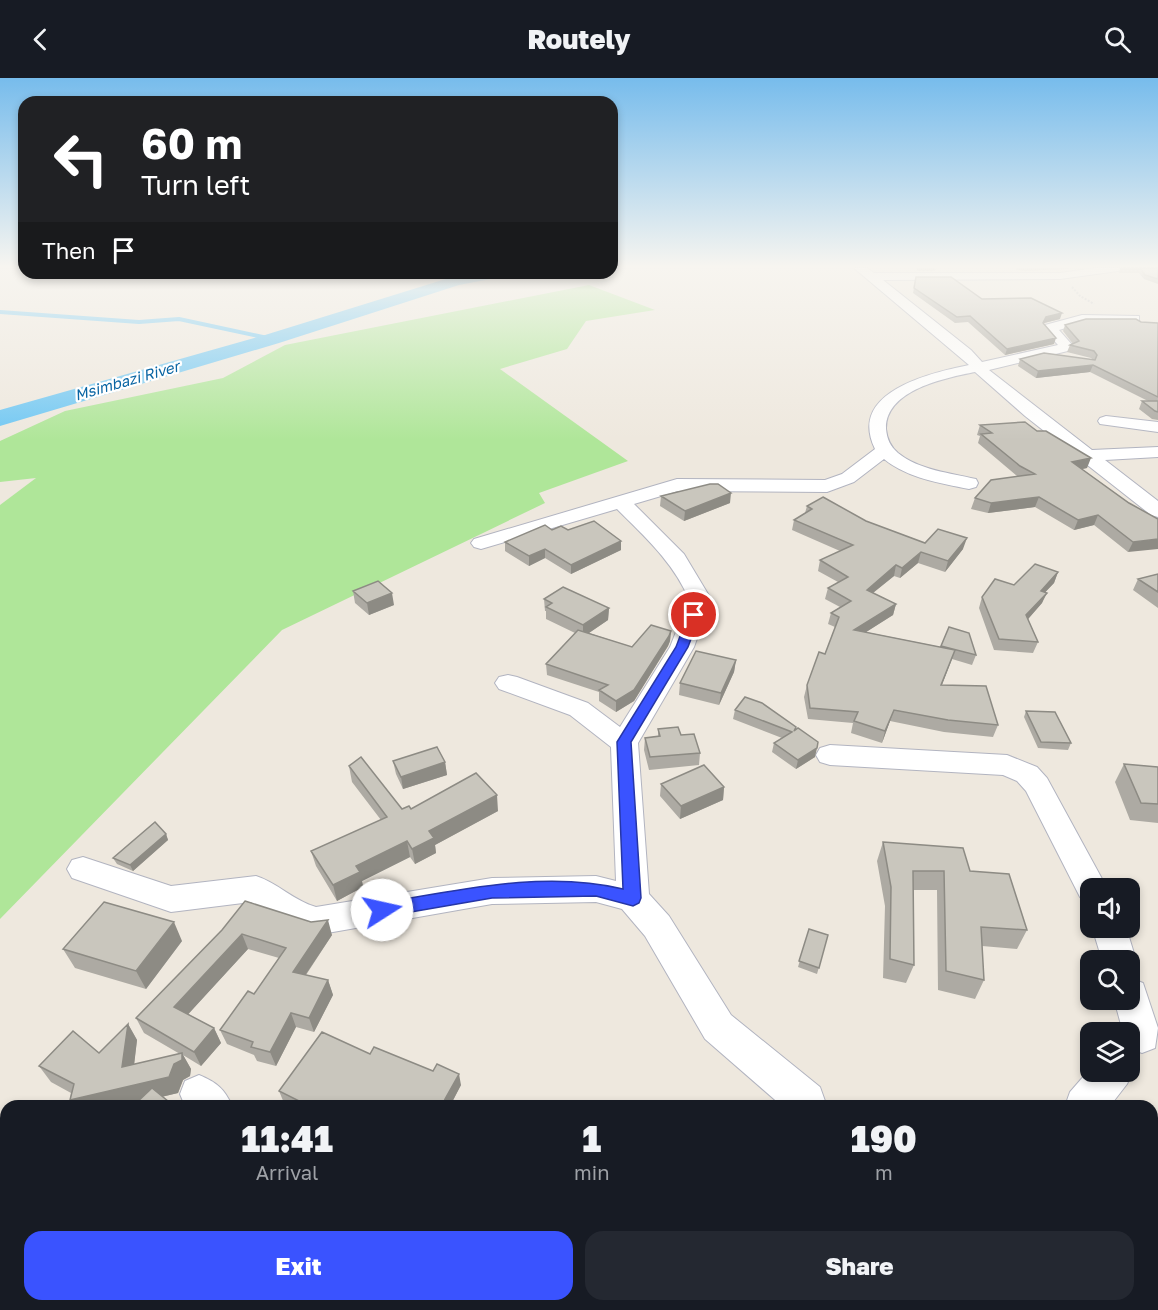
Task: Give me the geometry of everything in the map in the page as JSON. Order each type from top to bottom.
[{"type":"street","points":[[931,325],[966,353],[978,367],[1031,413],[1158,511]]},
{"type":"street","points":[[969,483],[912,469],[885,449],[879,442],[876,428],[880,414],[892,398],[926,380],[1067,347],[1050,328],[1059,325]]},
{"type":"street","points":[[1035,355],[1074,358]]},
{"type":"street","points":[[1106,421],[1158,427]]},
{"type":"street","points":[[481,543],[622,503],[677,484],[827,486],[848,478],[885,449]]},
{"type":"street","points":[[1087,455],[1158,452]]},
{"type":"street","points":[[622,503],[667,548],[695,586],[700,599],[682,647],[624,742],[633,898]]},
{"type":"street","points":[[508,683],[579,709],[624,742]]},
{"type":"street","points":[[830,755],[1007,765],[1027,774],[1037,785],[1086,878]]},
{"type":"street","points":[[83,869],[171,899],[256,889],[293,914],[316,921],[492,891],[596,890],[633,898],[657,926],[718,1027],[800,1100]]},
{"type":"street","points":[[1134,1010],[1143,1042]]},
{"type":"street","points":[[1089,1100],[1105,1082]]},
{"type":"green space","points":[[384,325],[583,325],[567,349],[500,369],[628,461],[539,493],[545,503],[282,630],[0,919],[0,505],[36,478],[0,482],[0,441],[65,411],[223,378],[285,345]]},
{"type":"building","points":[[981,325],[1045,325],[1056,338],[1007,349]]},
{"type":"building","points":[[1065,325],[1158,325],[1158,397],[1093,365],[1038,371],[1020,359],[1044,353],[1095,360],[1097,355],[1094,351],[1070,345],[1079,341]]},
{"type":"building","points":[[1142,401],[1158,401],[1158,412],[1155,411]]},
{"type":"building","points":[[1025,422],[1037,431],[1046,431],[1091,458],[1072,462],[1129,503],[1158,519],[1158,539],[1133,542],[1098,515],[1078,520],[1039,497],[991,503],[975,498],[991,480],[1035,474],[1020,466],[981,434],[992,433],[980,425]]},
{"type":"building","points":[[718,484],[731,493],[685,511],[661,496]]},
{"type":"building","points":[[823,497],[866,521],[925,543],[938,529],[967,538],[948,561],[921,552],[902,568],[896,565],[867,590],[896,604],[854,630],[955,650],[941,685],[986,686],[998,725],[948,720],[894,710],[885,731],[854,721],[858,712],[810,708],[807,685],[819,652],[825,654],[839,617],[831,613],[851,601],[828,588],[848,577],[820,560],[853,545],[794,520],[812,509],[807,506]]},
{"type":"building","points":[[594,521],[621,541],[571,565],[545,549],[529,556],[505,542],[545,525],[552,530],[561,526],[568,530]]},
{"type":"building","points":[[1035,564],[1058,572],[1041,591],[1047,593],[1026,615],[1038,642],[999,639],[982,597],[995,579],[1014,585]]},
{"type":"building","points":[[1158,574],[1158,592],[1138,579]]},
{"type":"building","points":[[378,581],[392,593],[367,603],[353,591]]},
{"type":"building","points":[[563,587],[609,608],[583,625],[546,607],[552,603],[544,599]]},
{"type":"building","points":[[651,625],[671,631],[669,636],[634,690],[616,701],[599,690],[608,685],[546,664],[578,630],[632,647]]},
{"type":"building","points":[[949,627],[969,633],[976,655],[941,646]]},
{"type":"building","points":[[696,651],[736,660],[721,693],[680,683]]},
{"type":"building","points":[[745,697],[762,703],[796,727],[794,731],[798,728],[818,742],[817,748],[798,760],[774,743],[792,732],[735,710]]},
{"type":"building","points":[[1026,711],[1055,712],[1071,743],[1041,742]]},
{"type":"building","points":[[678,727],[681,735],[694,734],[700,753],[650,757],[645,738],[660,736],[658,729]]},
{"type":"building","points":[[437,747],[445,762],[401,777],[393,761]]},
{"type":"building","points":[[361,757],[402,809],[409,806],[411,809],[476,773],[497,795],[429,831],[434,838],[412,849],[407,841],[356,866],[360,872],[333,885],[311,851],[387,817],[349,766]]},
{"type":"building","points":[[1124,764],[1158,767],[1158,804],[1141,803]]},
{"type":"building","points":[[704,765],[724,787],[681,806],[661,784]]},
{"type":"building","points":[[155,822],[166,834],[130,865],[113,858]]},
{"type":"building","points":[[883,842],[963,848],[970,871],[1009,874],[1027,930],[981,927],[984,980],[946,971],[944,871],[913,871],[914,965],[890,959],[891,887]]},
{"type":"building","points":[[245,901],[311,922],[328,920],[293,972],[328,980],[309,1018],[291,1013],[270,1052],[251,1047],[253,1042],[220,1030],[248,991],[254,994],[286,948],[242,934],[174,1007],[214,1028],[194,1052],[136,1018],[222,930]]},
{"type":"building","points":[[104,902],[174,922],[136,971],[63,949]]},
{"type":"building","points":[[809,929],[828,935],[819,968],[799,961]]},
{"type":"building","points":[[128,1024],[122,1067],[182,1053],[182,1060],[174,1064],[169,1077],[70,1100],[74,1084],[39,1066],[73,1031],[99,1053]]},
{"type":"building","points":[[322,1032],[370,1054],[374,1047],[433,1071],[437,1064],[459,1074],[445,1100],[297,1100],[279,1091]]},
{"type":"building","points":[[152,1088],[167,1100],[139,1100]]},
{"type":"waterway","points":[[209,325],[272,339]]},
{"type":"waterway","name":"Msimbazi River","points":[[0,418],[314,325]]},
{"type":"route","points":[[382,910],[492,891],[596,890],[633,898],[624,742],[682,647],[694,615]]}]
